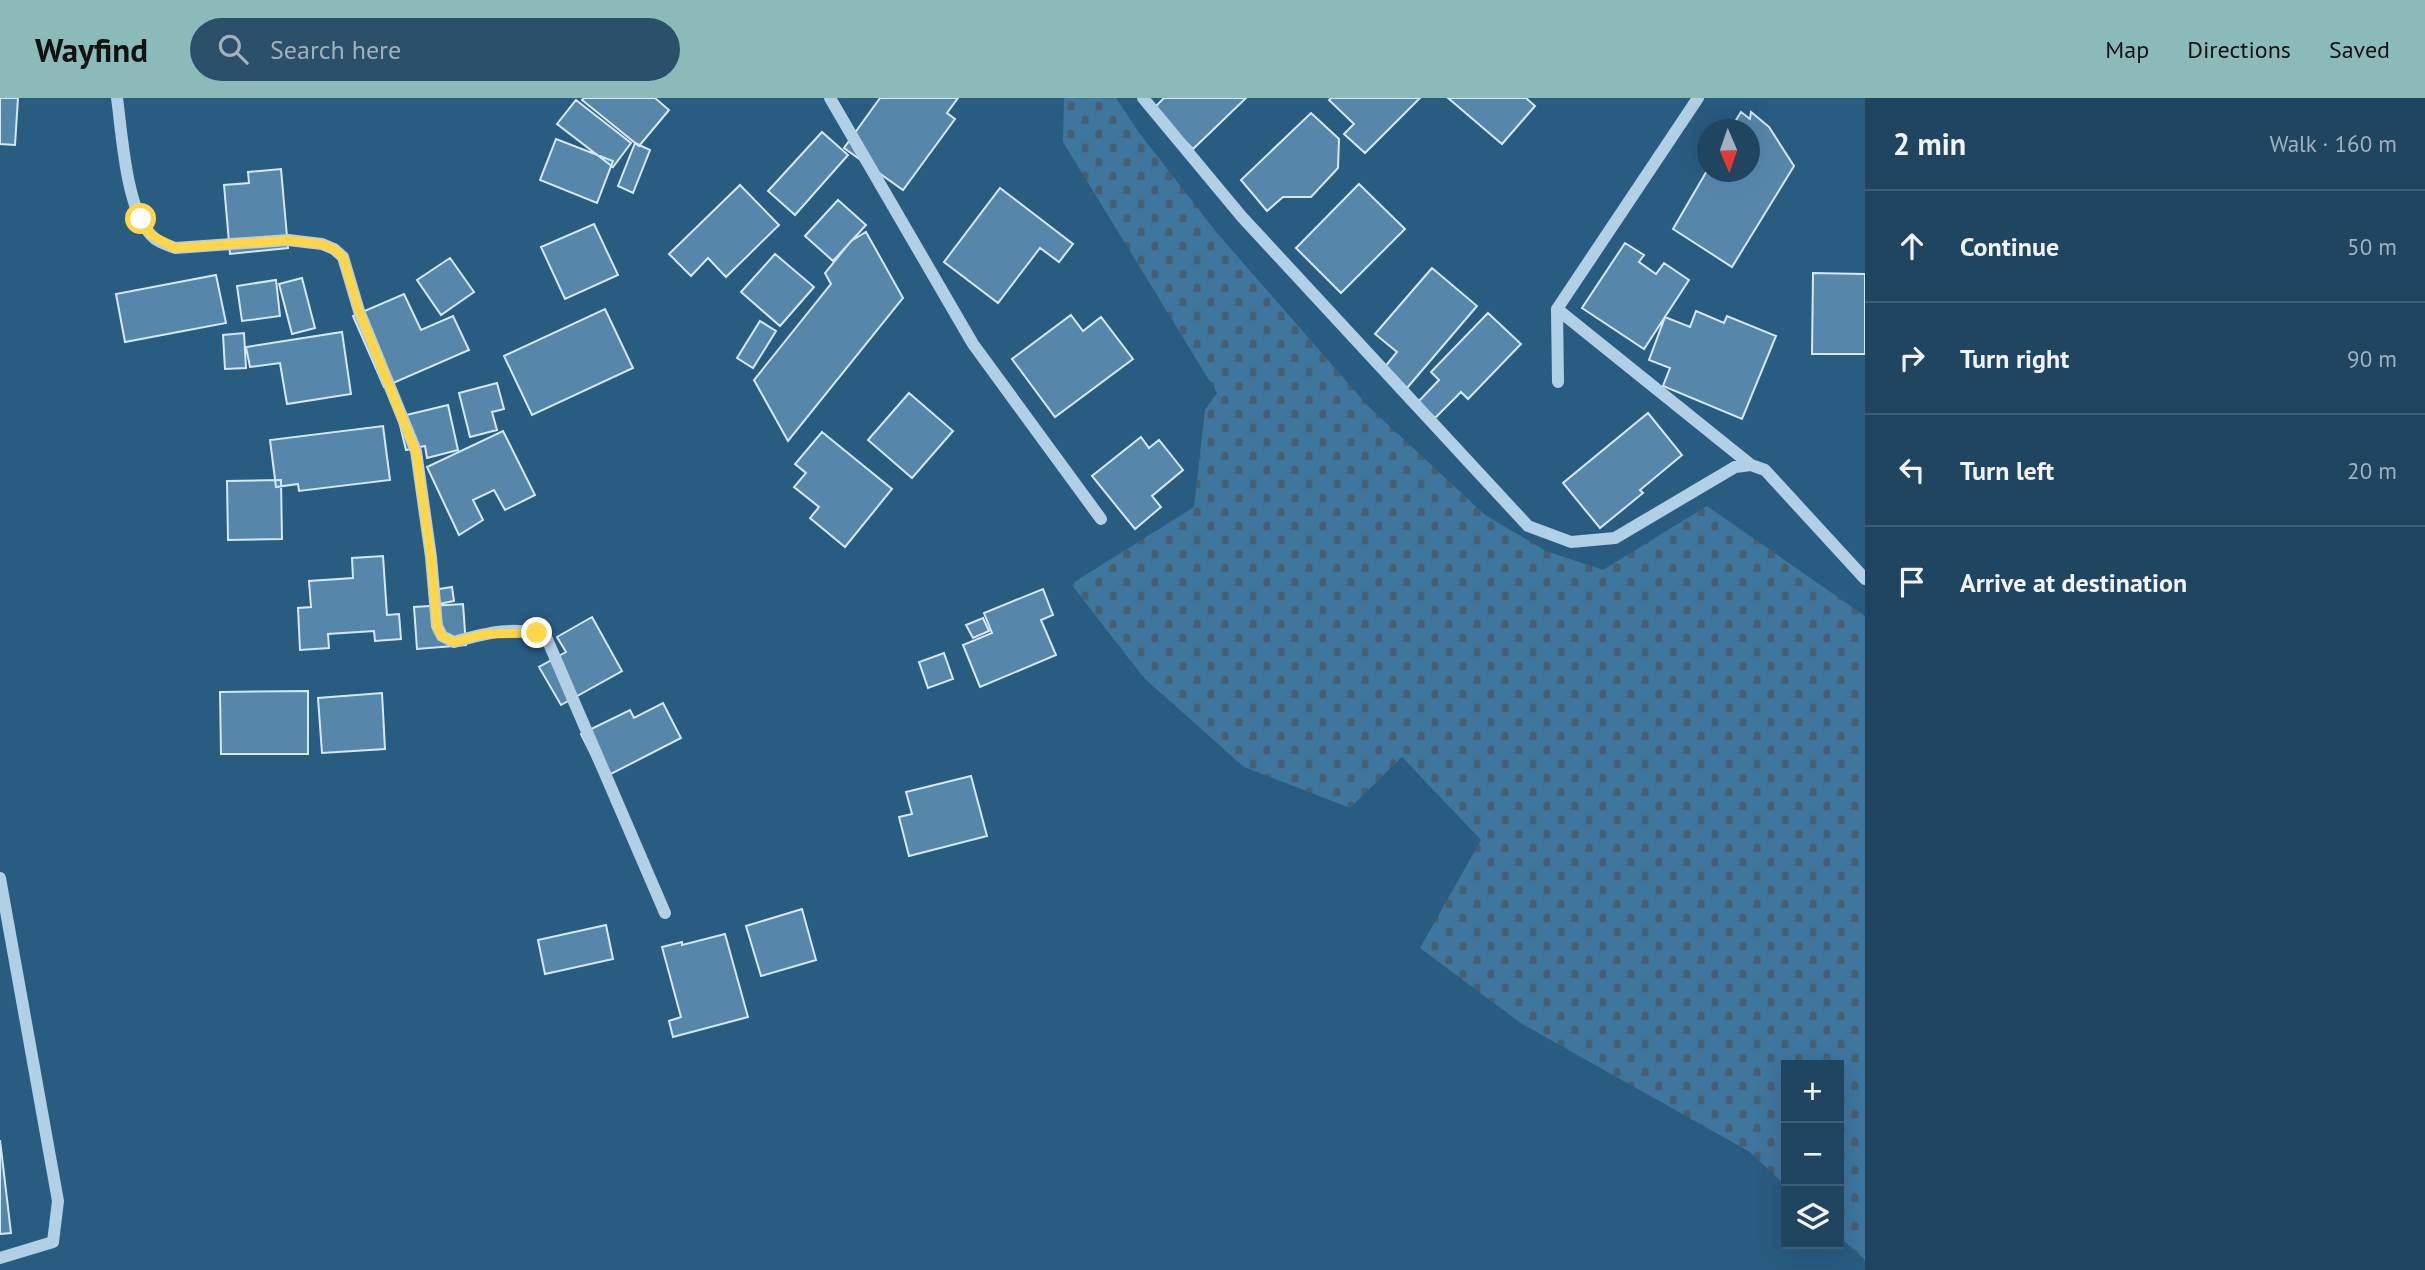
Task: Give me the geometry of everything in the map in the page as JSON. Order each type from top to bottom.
[{"type":"street","points":[[117,98],[134,205],[151,235],[162,243],[175,248],[288,240],[322,244],[343,257],[359,311],[416,452],[431,557],[437,626],[442,636],[454,642],[485,634],[537,633],[547,639],[665,913]]},
{"type":"street","points":[[831,98],[973,344],[1101,519]]},
{"type":"street","points":[[1143,98],[1242,217],[1528,526],[1571,542],[1615,538],[1735,467],[1751,465]]},
{"type":"street","points":[[1558,383],[1557,309],[1698,98]]},
{"type":"street","points":[[1557,309],[1751,465],[1765,470],[1865,579]]},
{"type":"street","points":[[0,878],[58,1200],[52,1242],[0,1258]]},
{"type":"green space","points":[[1064,98],[1116,98],[1140,134],[1217,233],[1368,406],[1485,515],[1546,551],[1603,570],[1707,506],[1865,616],[1865,1260],[1844,1241],[1844,1060],[1781,1060],[1781,1181],[1750,1152],[1522,1024],[1420,948],[1481,840],[1402,757],[1350,808],[1244,767],[1144,678],[1071,584],[1194,507],[1205,410],[1217,393],[1063,142]]},
{"type":"building","points":[[0,98],[18,98],[15,145],[0,144]]},
{"type":"building","points":[[655,98],[669,110],[639,146],[582,100]]},
{"type":"building","points":[[880,98],[958,98],[947,113],[955,119],[903,190],[844,148]]},
{"type":"building","points":[[1164,98],[1246,98],[1193,149],[1153,109]]},
{"type":"building","points":[[1420,98],[1365,153],[1344,134],[1354,124],[1329,100]]},
{"type":"building","points":[[1448,98],[1526,98],[1535,106],[1502,144]]},
{"type":"building","points":[[576,100],[631,143],[613,167],[557,124]]},
{"type":"building","points":[[1741,112],[1750,119],[1737,119]]},
{"type":"building","points":[[1751,112],[1759,119],[1750,119]]},
{"type":"building","points":[[1311,113],[1339,139],[1338,168],[1311,197],[1283,197],[1267,211],[1241,180]]},
{"type":"building","points":[[1760,120],[1769,127],[1794,166],[1732,267],[1673,229],[1700,182],[1760,182]]},
{"type":"building","points":[[822,132],[848,155],[795,215],[768,191]]},
{"type":"building","points":[[556,139],[613,161],[597,203],[540,180]]},
{"type":"building","points":[[635,143],[650,150],[633,193],[618,186]]},
{"type":"building","points":[[281,169],[288,248],[230,254],[224,185],[249,183],[248,172]]},
{"type":"building","points":[[1359,184],[1405,229],[1341,293],[1296,248]]},
{"type":"building","points":[[740,185],[779,225],[726,277],[708,258],[691,276],[669,254]]},
{"type":"building","points":[[1000,188],[1073,244],[1059,262],[1040,248],[998,303],[944,262]]},
{"type":"building","points":[[838,200],[866,225],[833,261],[805,236]]},
{"type":"building","points":[[594,224],[618,275],[565,299],[541,247]]},
{"type":"building","points":[[866,232],[903,298],[788,441],[754,380],[831,284],[825,273],[851,241]]},
{"type":"building","points":[[1625,243],[1644,255],[1639,262],[1656,274],[1664,263],[1689,280],[1644,349],[1582,308]]},
{"type":"building","points":[[775,254],[814,287],[780,326],[741,292]]},
{"type":"building","points":[[450,258],[474,292],[441,315],[417,280]]},
{"type":"building","points":[[1432,268],[1477,306],[1407,388],[1384,368],[1397,352],[1375,334]]},
{"type":"building","points":[[1813,273],[1865,274],[1865,354],[1812,354]]},
{"type":"building","points":[[216,275],[226,323],[125,342],[116,294]]},
{"type":"building","points":[[302,278],[315,328],[292,334],[279,284]]},
{"type":"building","points":[[276,280],[280,316],[242,321],[237,286]]},
{"type":"building","points":[[404,294],[421,330],[453,316],[469,350],[384,387],[353,316]]},
{"type":"building","points":[[605,309],[633,368],[532,415],[504,356]]},
{"type":"building","points":[[1696,311],[1724,323],[1727,316],[1776,336],[1742,419],[1663,386],[1670,368],[1649,360],[1665,317],[1690,327]]},
{"type":"building","points":[[1488,313],[1521,344],[1468,399],[1461,392],[1435,418],[1418,402],[1439,380],[1431,372]]},
{"type":"building","points":[[1071,315],[1083,331],[1101,317],[1133,359],[1055,417],[1012,359]]},
{"type":"building","points":[[760,321],[776,331],[753,368],[737,358]]},
{"type":"building","points":[[342,332],[351,394],[287,404],[280,363],[250,367],[246,347]]},
{"type":"building","points":[[244,333],[246,368],[225,369],[223,335]]},
{"type":"building","points":[[497,383],[504,409],[492,412],[497,430],[470,437],[459,393]]},
{"type":"building","points":[[909,393],[953,431],[912,478],[868,440]]},
{"type":"building","points":[[448,405],[458,450],[427,458],[425,446],[406,450],[398,417]]},
{"type":"building","points":[[1648,413],[1682,455],[1640,490],[1643,493],[1600,528],[1563,483]]},
{"type":"building","points":[[383,426],[390,480],[299,491],[298,484],[276,487],[270,440]]},
{"type":"building","points":[[503,431],[535,495],[505,510],[494,490],[473,500],[483,520],[459,535],[427,467]]},
{"type":"building","points":[[822,432],[892,489],[845,547],[810,518],[819,507],[794,487],[806,473],[795,464]]},
{"type":"building","points":[[1141,437],[1149,448],[1159,440],[1183,470],[1152,496],[1161,507],[1135,529],[1092,476]]},
{"type":"building","points":[[281,480],[282,539],[228,540],[227,481]]},
{"type":"building","points":[[383,556],[387,615],[399,614],[401,639],[375,641],[374,631],[328,634],[329,648],[300,650],[298,608],[311,607],[309,581],[353,578],[352,558]]},
{"type":"building","points":[[452,587],[454,601],[434,605],[432,590]]},
{"type":"building","points":[[1043,589],[1053,615],[1041,620],[1056,655],[980,687],[963,645],[992,633],[984,613]]},
{"type":"building","points":[[463,604],[466,645],[417,649],[414,607]]},
{"type":"building","points":[[592,617],[622,671],[561,705],[539,667],[566,652],[557,637]]},
{"type":"building","points":[[983,618],[989,631],[973,638],[966,625]]},
{"type":"building","points":[[944,653],[953,679],[928,688],[919,662]]},
{"type":"building","points":[[308,691],[308,754],[221,754],[220,692]]},
{"type":"building","points":[[382,693],[385,749],[322,753],[318,698]]},
{"type":"building","points":[[663,703],[681,738],[603,778],[581,734],[630,710],[634,718]]},
{"type":"building","points":[[971,776],[987,836],[909,856],[899,817],[912,814],[906,792]]},
{"type":"building","points":[[802,909],[816,960],[761,976],[746,926]]},
{"type":"building","points":[[606,925],[613,959],[545,974],[538,940]]},
{"type":"building","points":[[725,934],[748,1017],[673,1037],[669,1021],[681,1017],[662,947]]},
{"type":"building","points":[[0,1140],[11,1233],[0,1234]]},
{"type":"route","points":[[141,219],[151,235],[175,248],[288,240],[322,244],[343,257],[359,311],[416,452],[431,557],[437,626],[442,636],[454,642],[485,634],[537,633]]}]
